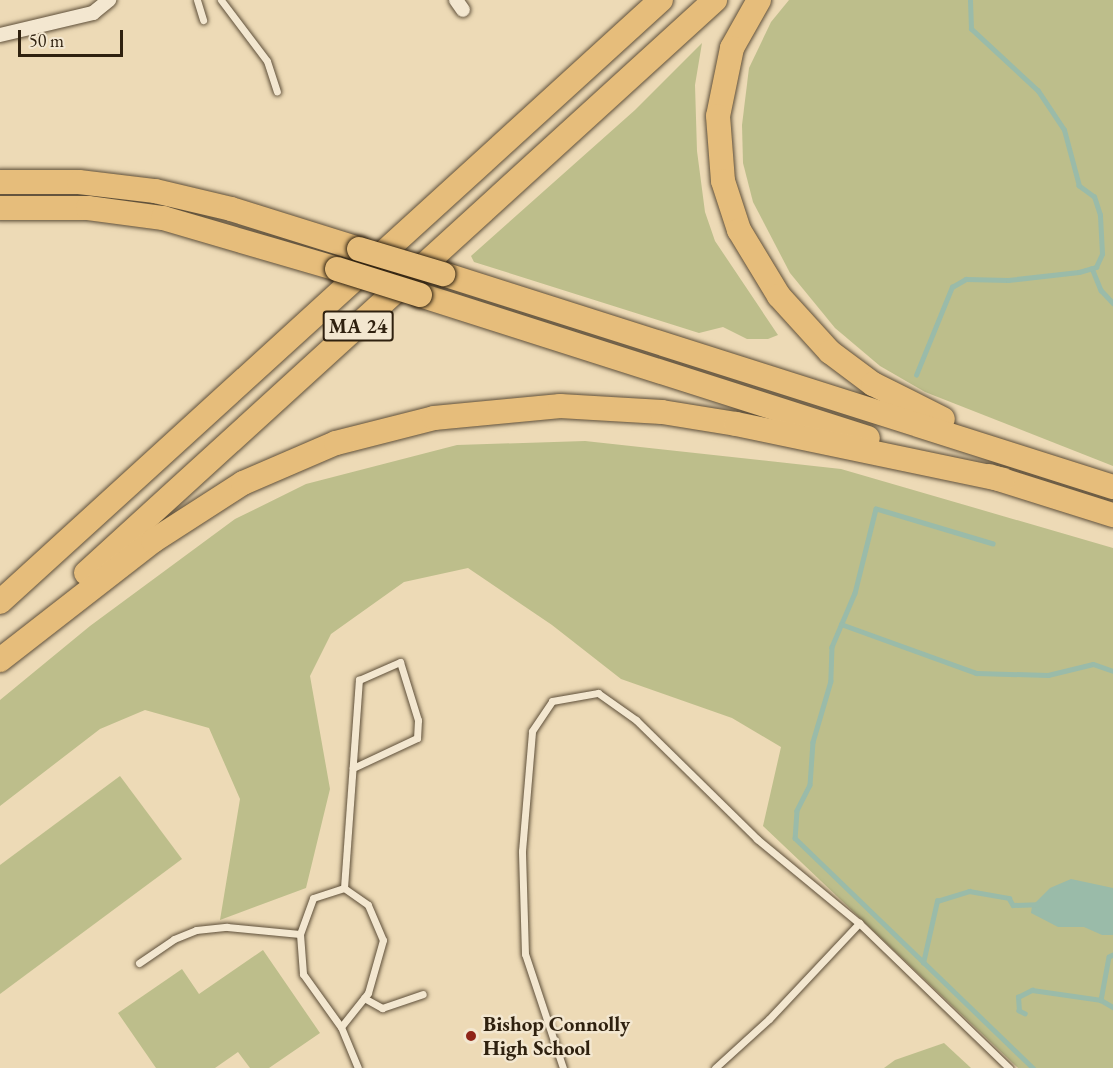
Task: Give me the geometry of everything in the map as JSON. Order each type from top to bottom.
[{"type":"highway","name":"MA 24","points":[[0,602],[661,0]]},
{"type":"highway","name":"MA 24","points":[[0,651],[715,0]]},
{"type":"highway","points":[[759,0],[729,57],[718,129],[721,168],[730,206],[764,275],[812,335],[873,384],[941,418],[1086,479]]},
{"type":"highway","points":[[0,182],[79,182],[155,191],[231,209],[1113,487]]},
{"type":"highway","points":[[0,208],[88,208],[163,218],[337,269],[1113,515]]},
{"type":"highway","points":[[0,660],[124,562],[221,496],[312,452],[434,418],[561,406],[662,412],[736,424],[1003,480]]},
{"type":"highway","points":[[0,592],[87,524]]},
{"type":"street","points":[[0,35],[93,13],[109,0]]},
{"type":"lane","points":[[197,0],[203,20]]},
{"type":"lane","points":[[221,0],[267,61],[277,91]]},
{"type":"lane","points":[[344,888],[353,768],[360,681],[400,662],[418,720],[417,738],[353,768]]},
{"type":"lane","points":[[563,1068],[525,954],[522,851],[532,731],[552,701],[598,693],[636,720],[757,839],[859,923],[1009,1068]]},
{"type":"lane","points":[[344,888],[313,898],[300,934],[303,974],[341,1027],[358,1068]]},
{"type":"lane","points":[[341,1027],[364,998],[383,940],[368,905],[344,888]]},
{"type":"lane","points":[[715,1068],[769,1019],[859,923]]},
{"type":"lane","points":[[139,963],[174,939],[196,930],[227,927],[300,934]]},
{"type":"lane","points":[[364,998],[382,1008],[423,994]]},
{"type":"green space","points":[[789,0],[1113,0],[1113,466],[925,392],[880,366],[835,328],[790,273],[753,202],[743,163],[742,125],[749,68],[771,22]]},
{"type":"green space","points":[[702,43],[695,85],[697,151],[705,212],[715,241],[778,335],[768,339],[747,339],[723,327],[699,333],[474,262],[471,256],[635,110]]},
{"type":"green space","points":[[585,441],[841,469],[1113,548],[1113,1068],[1018,1068],[763,826],[781,747],[732,718],[621,679],[552,625],[468,568],[404,582],[331,634],[310,676],[330,789],[306,888],[220,920],[240,799],[209,728],[145,710],[100,729],[0,806],[0,700],[90,626],[235,519],[306,484],[457,445]]},
{"type":"green space","points":[[120,776],[182,859],[0,994],[0,865]]},
{"type":"green space","points":[[263,950],[320,1033],[269,1068],[250,1068],[238,1052],[215,1068],[156,1068],[118,1013],[182,969],[199,994]]},
{"type":"green space","points":[[944,1043],[971,1068],[884,1068],[895,1060]]},
{"type":"shaded area","points":[[1071,879],[1113,888],[1113,935],[1102,935],[1084,927],[1058,927],[1031,913],[1032,906],[1050,888]]},
{"type":"waterway","points":[[916,375],[952,287],[966,279],[1008,280],[1079,272],[1096,267],[1102,254],[1100,215],[1094,197],[1079,186],[1064,130],[1038,91],[971,29],[970,0]]},
{"type":"waterway","points":[[1092,268],[1101,290],[1113,303]]},
{"type":"waterway","points":[[993,544],[876,509],[855,593],[832,647],[831,681],[813,742],[810,785],[797,811],[795,838],[1033,1068]]},
{"type":"waterway","points":[[841,624],[976,673],[1048,675],[1093,664],[1113,671]]},
{"type":"waterway","points":[[923,963],[937,901],[969,891],[1009,898],[1013,905],[1037,904]]},
{"type":"waterway","points":[[1113,955],[1109,957],[1101,1000],[1113,1007]]},
{"type":"waterway","points":[[1025,1014],[1019,1011],[1018,997],[1032,990],[1101,1000]]},
{"type":"place","name":"Bishop Connolly High School","points":[[471,1036]]}]
